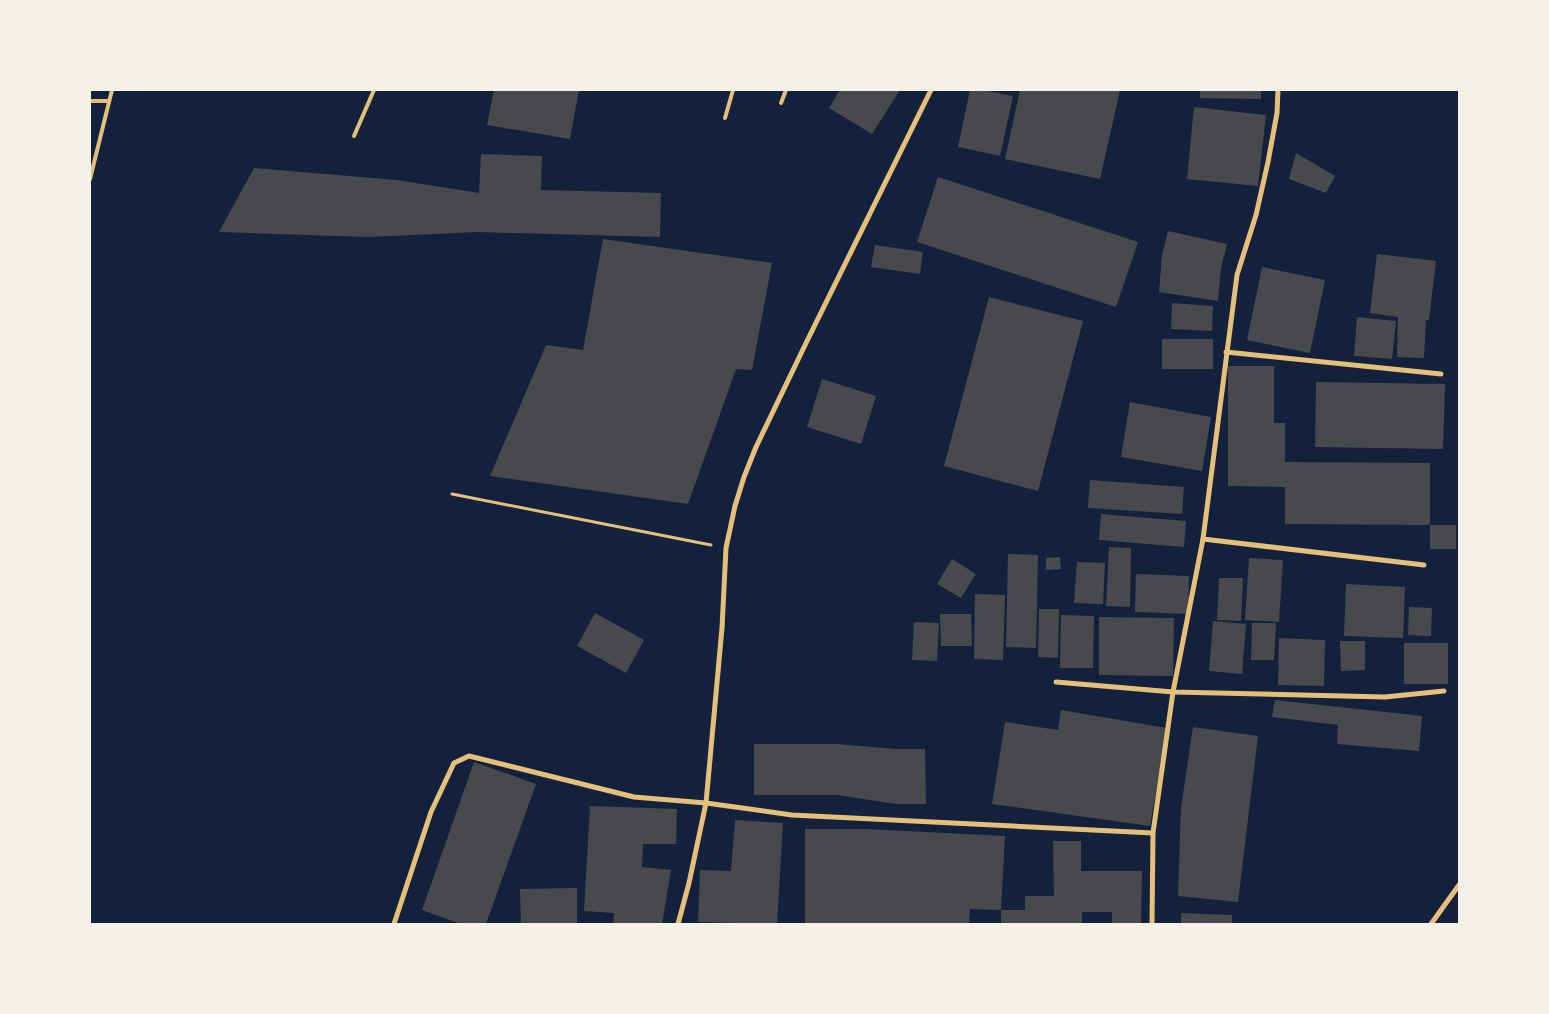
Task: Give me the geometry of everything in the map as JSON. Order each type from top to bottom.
[{"type":"street","points":[[678,924],[706,803],[722,628],[726,548],[735,506],[756,447],[931,90]]},
{"type":"street","points":[[1152,924],[1153,833],[1173,692],[1203,539],[1237,275],[1256,215],[1268,162],[1277,113],[1278,90]]},
{"type":"street","points":[[1226,352],[1441,374]]},
{"type":"street","points":[[1203,539],[1424,565]]},
{"type":"street","points":[[1056,682],[1173,692],[1386,696],[1444,691]]},
{"type":"street","points":[[394,924],[431,812],[454,763],[469,756],[634,797],[706,803],[792,815],[1153,833]]},
{"type":"street","points":[[1431,924],[1459,885]]},
{"type":"lane","points":[[90,179],[112,90]]},
{"type":"lane","points":[[354,136],[374,90]]},
{"type":"lane","points":[[725,118],[733,90]]},
{"type":"lane","points":[[781,103],[786,90]]},
{"type":"lane","points":[[90,101],[109,101]]},
{"type":"path","points":[[452,494],[726,548]]},
{"type":"building","points":[[494,90],[579,90],[570,139],[487,125]]},
{"type":"building","points":[[840,90],[900,90],[872,134],[829,108]]},
{"type":"building","points":[[970,90],[982,90],[1013,96],[1000,156],[958,147]]},
{"type":"building","points":[[1020,90],[1120,90],[1100,179],[1005,159]]},
{"type":"building","points":[[1200,90],[1261,90],[1261,99],[1200,98]]},
{"type":"building","points":[[1194,107],[1266,115],[1258,186],[1187,179]]},
{"type":"building","points":[[1296,153],[1335,176],[1326,193],[1289,179]]},
{"type":"building","points":[[481,154],[542,156],[541,190],[661,193],[660,237],[478,232],[369,237],[219,232],[254,168],[397,180],[479,193]]},
{"type":"building","points":[[938,177],[1138,242],[1116,307],[917,242]]},
{"type":"building","points":[[1168,231],[1227,244],[1221,268],[1218,301],[1159,292],[1162,255]]},
{"type":"building","points":[[603,239],[772,263],[752,370],[736,369],[688,504],[490,476],[546,345],[583,350]]},
{"type":"building","points":[[875,245],[923,252],[920,274],[871,267]]},
{"type":"building","points":[[1377,254],[1436,261],[1429,320],[1426,320],[1424,358],[1397,357],[1398,317],[1370,313]]},
{"type":"building","points":[[1262,267],[1325,280],[1310,353],[1247,340]]},
{"type":"building","points":[[989,297],[1083,321],[1038,491],[944,466]]},
{"type":"building","points":[[1172,303],[1213,306],[1212,331],[1171,329]]},
{"type":"building","points":[[1357,317],[1396,321],[1392,359],[1354,356]]},
{"type":"building","points":[[1162,339],[1213,339],[1213,369],[1162,369]]},
{"type":"building","points":[[1228,366],[1274,366],[1274,423],[1285,423],[1285,462],[1430,463],[1430,525],[1285,524],[1285,487],[1228,486]]},
{"type":"building","points":[[822,379],[876,396],[861,444],[807,427]]},
{"type":"building","points":[[1316,382],[1445,384],[1443,449],[1315,447]]},
{"type":"building","points":[[1130,402],[1211,417],[1202,471],[1121,457]]},
{"type":"building","points":[[1090,480],[1184,487],[1182,514],[1088,508]]},
{"type":"building","points":[[1101,514],[1186,521],[1184,547],[1099,540]]},
{"type":"building","points":[[1430,525],[1456,525],[1456,549],[1430,549]]},
{"type":"building","points":[[1109,547],[1131,548],[1130,607],[1106,606]]},
{"type":"building","points":[[1008,554],[1038,555],[1036,648],[1006,647]]},
{"type":"building","points":[[1060,557],[1061,569],[1046,570],[1046,558]]},
{"type":"building","points":[[1249,558],[1283,560],[1279,622],[1245,620]]},
{"type":"building","points":[[952,559],[976,574],[961,598],[937,584]]},
{"type":"building","points":[[1077,562],[1105,563],[1103,604],[1074,603]]},
{"type":"building","points":[[1136,574],[1189,576],[1188,614],[1135,612]]},
{"type":"building","points":[[1219,578],[1243,578],[1241,621],[1217,620]]},
{"type":"building","points":[[1346,584],[1405,587],[1403,638],[1344,636]]},
{"type":"building","points":[[975,594],[1005,595],[1003,660],[974,659]]},
{"type":"building","points":[[1409,607],[1432,608],[1431,636],[1408,635]]},
{"type":"building","points":[[1039,609],[1059,609],[1058,658],[1038,657]]},
{"type":"building","points":[[595,613],[644,640],[626,673],[577,646]]},
{"type":"building","points":[[940,614],[971,614],[972,646],[941,646]]},
{"type":"building","points":[[1061,615],[1094,616],[1093,668],[1060,668]]},
{"type":"building","points":[[1099,617],[1174,618],[1173,676],[1099,675]]},
{"type":"building","points":[[1213,621],[1246,624],[1242,674],[1209,671]]},
{"type":"building","points":[[914,622],[939,623],[937,661],[912,660]]},
{"type":"building","points":[[1252,623],[1276,623],[1274,660],[1251,660]]},
{"type":"building","points":[[1279,638],[1325,640],[1324,686],[1278,685]]},
{"type":"building","points":[[1340,641],[1365,641],[1365,670],[1341,671]]},
{"type":"building","points":[[1404,643],[1448,643],[1448,684],[1404,684]]},
{"type":"building","points":[[1275,700],[1422,716],[1419,751],[1337,744],[1338,725],[1272,717]]},
{"type":"building","points":[[1061,710],[1167,728],[1150,826],[992,804],[1005,722],[1058,730]]},
{"type":"building","points":[[1193,727],[1258,736],[1238,902],[1178,896],[1181,808]]},
{"type":"building","points":[[754,744],[837,744],[895,749],[925,749],[926,804],[896,804],[837,795],[754,795]]},
{"type":"building","points":[[474,762],[536,784],[486,924],[461,924],[422,910]]},
{"type":"building","points":[[590,806],[677,809],[676,844],[643,844],[642,867],[671,870],[662,924],[613,924],[614,913],[584,911]]},
{"type":"building","points":[[735,820],[783,823],[777,924],[698,922],[700,870],[731,871]]},
{"type":"building","points":[[805,829],[866,829],[1005,836],[1001,910],[970,909],[969,924],[805,924]]},
{"type":"building","points":[[1053,841],[1081,841],[1081,871],[1142,871],[1141,924],[1112,924],[1112,912],[1082,912],[1082,924],[1001,924],[1001,910],[1025,910],[1025,896],[1054,896]]},
{"type":"building","points":[[577,888],[577,924],[521,924],[520,889]]},
{"type":"building","points":[[1181,913],[1232,915],[1232,924],[1181,924]]}]
